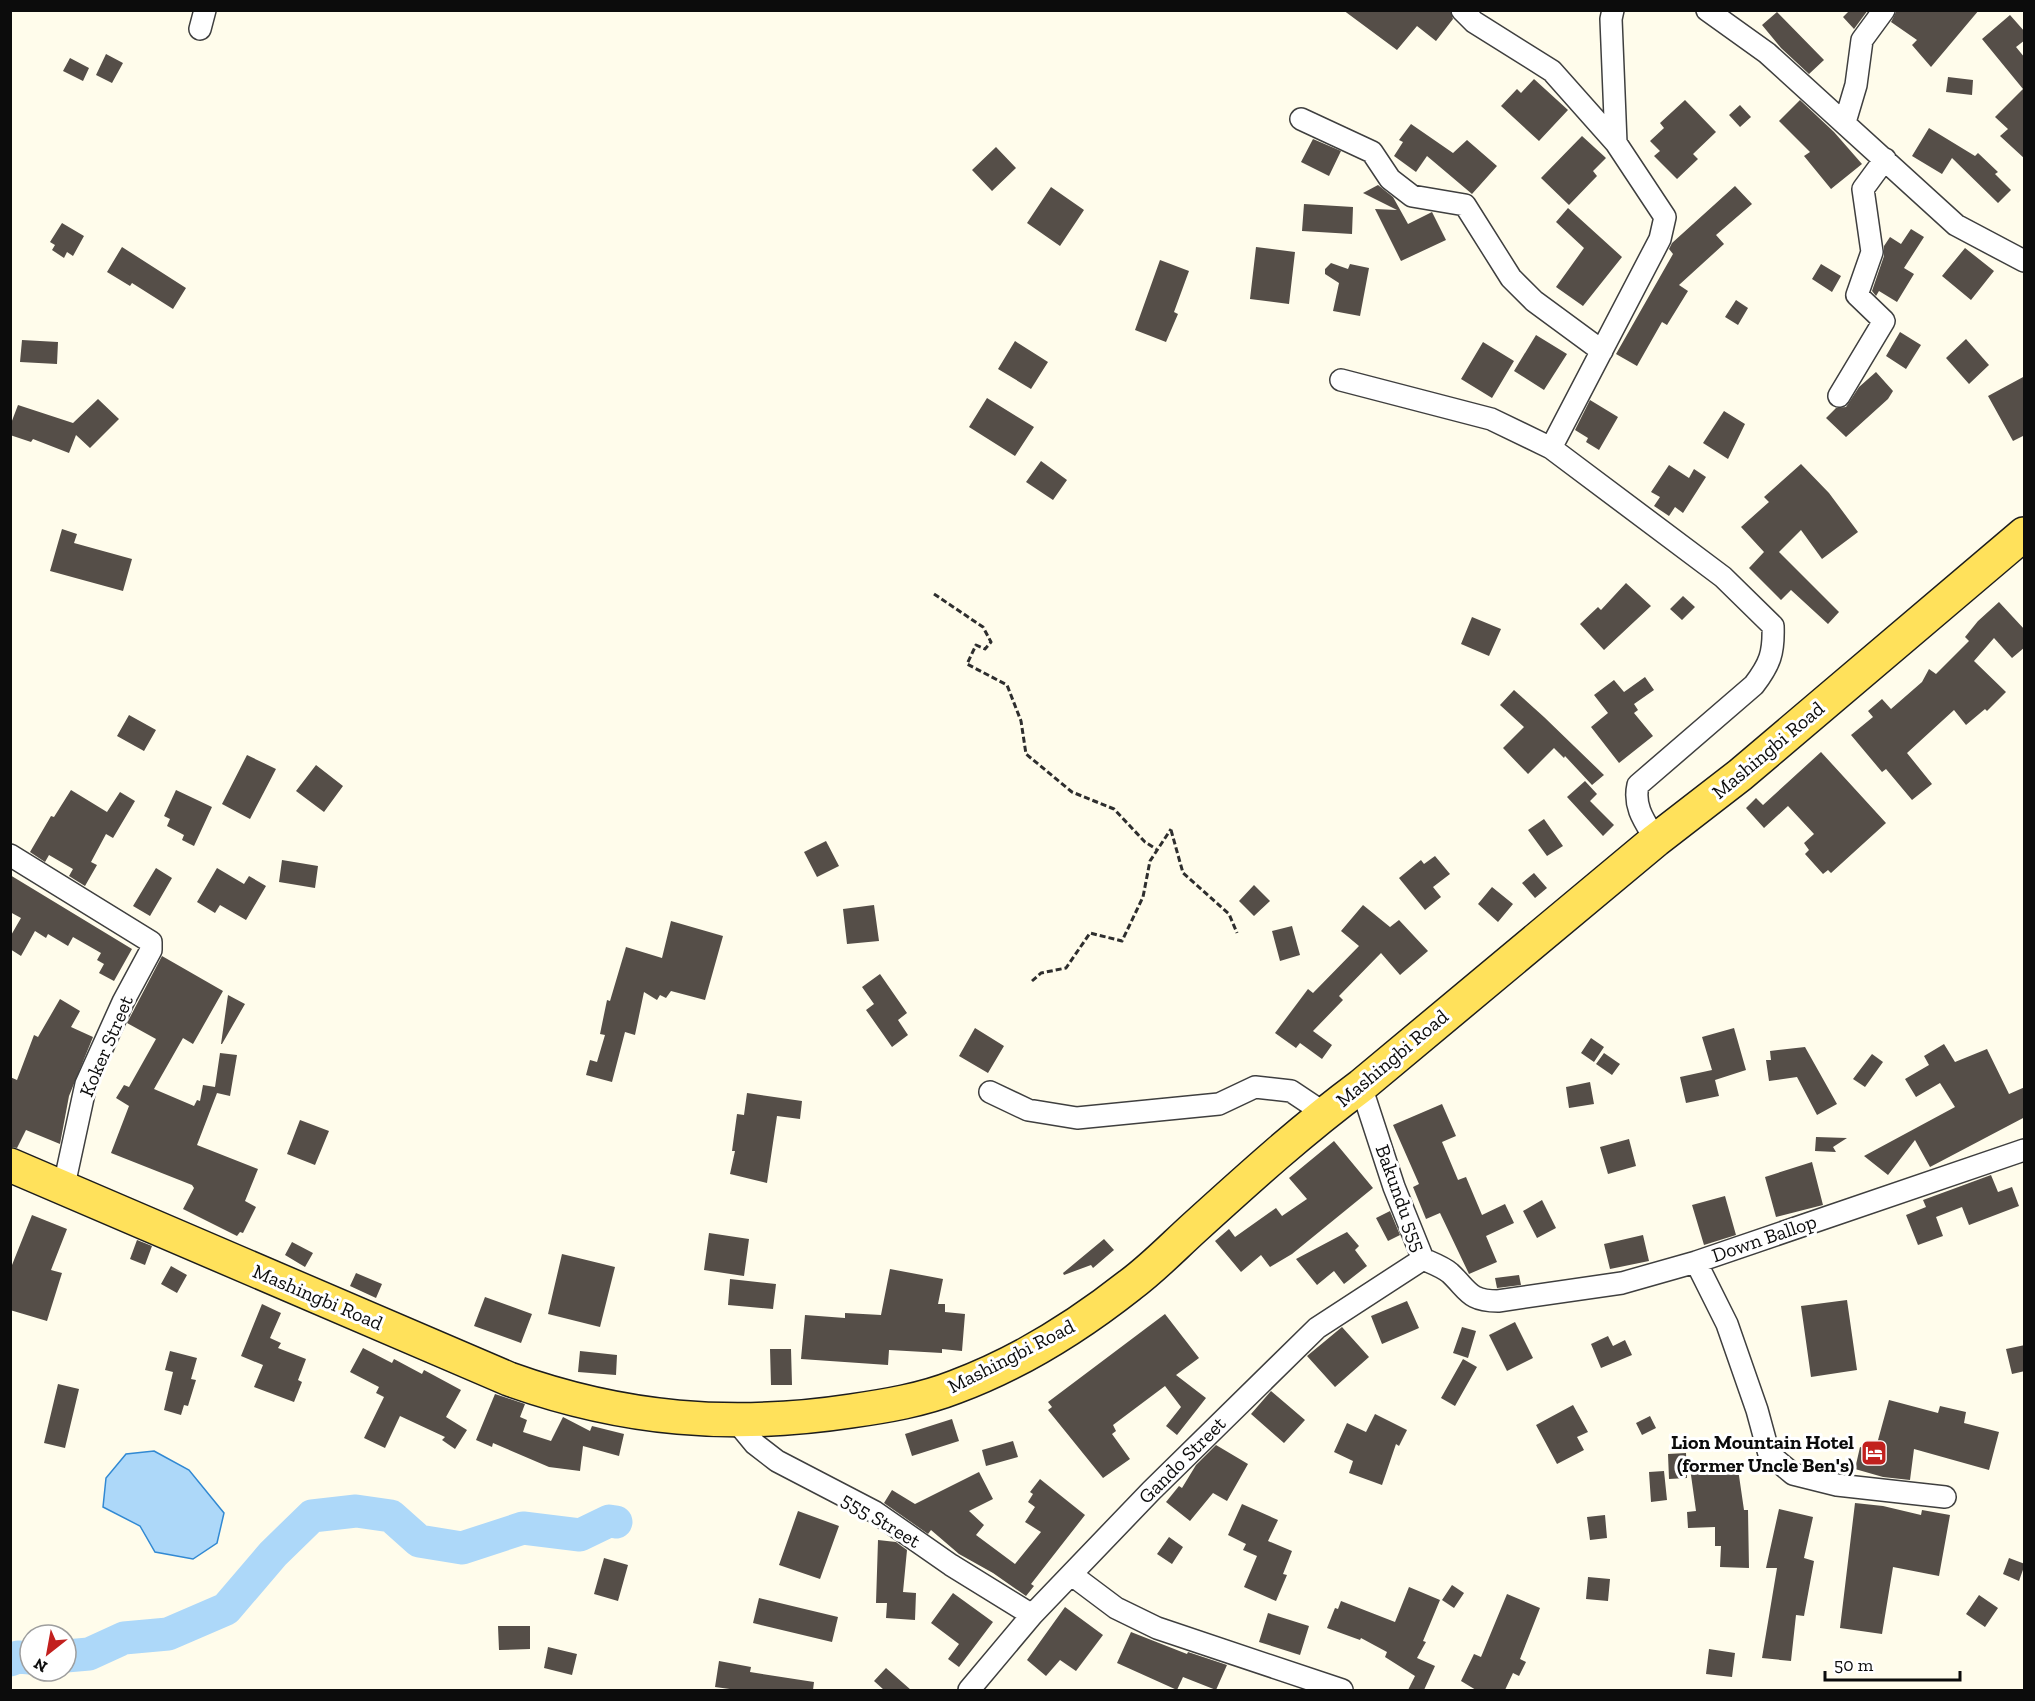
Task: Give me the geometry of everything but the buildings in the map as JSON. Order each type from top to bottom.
[{"type":"main road","name":"Mashingbi Road","points":[[10,1165],[63,1190],[509,1379],[577,1401],[688,1419],[735,1421],[827,1415],[925,1397],[955,1387],[1021,1355],[1092,1314],[1133,1283],[1324,1113],[1361,1086],[1656,840],[1740,775],[2025,534]]},
{"type":"street","points":[[1462,10],[1474,22],[1552,71],[1616,143],[1665,217],[1660,239],[1551,448]]},
{"type":"street","points":[[1612,10],[1616,143]]},
{"type":"street","points":[[1707,10],[1767,53],[1956,225],[2025,261]]},
{"type":"street","points":[[1845,122],[1856,85],[1862,40],[1884,10]]},
{"type":"street","points":[[1301,119],[1372,152],[1390,179],[1412,196],[1465,205],[1511,278],[1534,302],[1602,351]]},
{"type":"street","points":[[1839,396],[1884,321],[1857,295],[1872,252],[1863,189],[1885,159]]},
{"type":"street","points":[[1341,380],[1491,419],[1551,448],[1723,577],[1773,626],[1769,666],[1754,685],[1638,785],[1636,795],[1638,809],[1656,840]]},
{"type":"street","name":"Koker Street","points":[[10,855],[151,942],[151,950],[123,1002],[86,1084],[63,1190]]},
{"type":"street","name":"Bakundu 555","points":[[1361,1086],[1394,1187],[1423,1260],[1448,1271],[1466,1292],[1480,1301],[1498,1301]]},
{"type":"street","points":[[990,1092],[1028,1110],[1077,1118],[1219,1104],[1255,1087],[1291,1091],[1324,1113]]},
{"type":"street","name":"Down Ballop","points":[[1498,1301],[1622,1283],[1696,1262],[2025,1150]]},
{"type":"street","name":"Gando Street","points":[[969,1690],[1032,1616],[1176,1466],[1317,1328],[1423,1260]]},
{"type":"street","points":[[1696,1262],[1727,1324],[1757,1410],[1769,1454],[1793,1474],[1837,1485],[1945,1497]]},
{"type":"street","name":"555 Street","points":[[735,1421],[755,1444],[777,1461],[875,1512],[951,1565],[1032,1616]]},
{"type":"street","points":[[1072,1575],[1116,1608],[1157,1628],[1342,1690]]},
{"type":"path","points":[[934,594],[983,627],[991,642],[986,649],[976,645],[967,664],[1006,685],[1021,721],[1026,754],[1072,792],[1114,809],[1145,842],[1156,849]]},
{"type":"path","points":[[1032,981],[1041,973],[1066,968],[1090,933],[1122,941],[1143,897],[1150,861],[1171,829],[1183,873],[1229,914],[1237,933]]},
{"type":"water","points":[[154,1451],[189,1470],[224,1513],[217,1543],[193,1559],[155,1552],[140,1526],[103,1507],[106,1478],[126,1454]]},
{"type":"waterway","points":[[78,1655],[89,1654],[124,1638],[168,1634],[226,1609],[273,1554],[312,1516],[356,1511],[391,1516],[419,1541],[462,1548],[523,1528],[580,1535],[609,1521],[616,1522]]},
{"type":"waterway","points":[[10,1660],[18,1657]]},
{"type":"place","name":"Lion Mountain Hotel (former Uncle Ben's)","points":[[1874,1453]]}]
